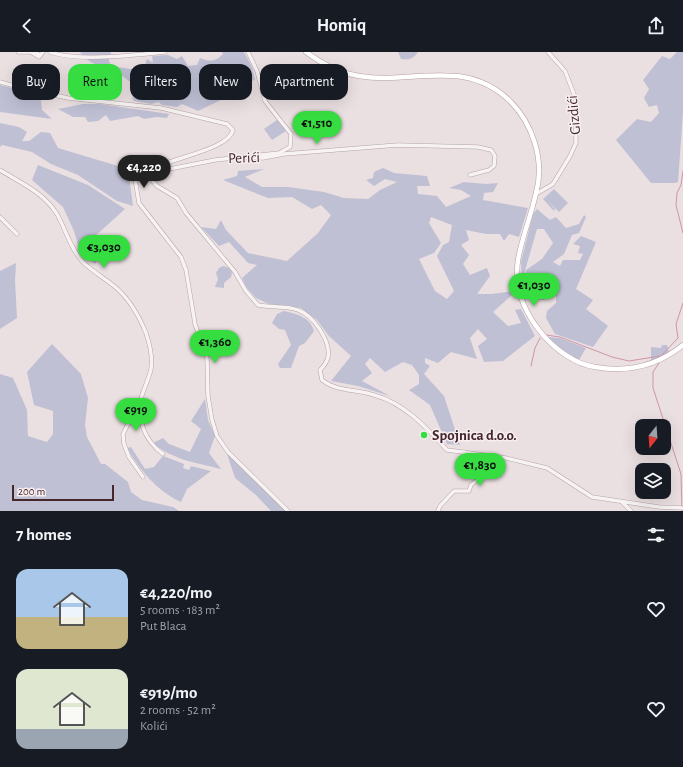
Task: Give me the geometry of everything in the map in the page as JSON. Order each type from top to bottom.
[{"type":"main road","points":[[306,52],[332,68],[360,76],[455,75],[483,83],[509,101],[527,124],[537,150],[539,170],[536,194],[518,260],[518,280],[522,301],[533,323],[549,341],[565,355],[589,366],[613,370],[642,368],[664,358],[683,345]]},
{"type":"street","points":[[18,52],[31,52],[39,57],[42,53]]},
{"type":"street","points":[[35,52],[42,53]]},
{"type":"street","points":[[50,52],[63,56],[89,57],[165,52]]},
{"type":"street","points":[[242,157],[285,151],[290,147],[292,139],[289,130],[265,102],[257,71],[248,52]]},
{"type":"street","name":"Gizdići","points":[[536,194],[553,184],[576,143],[575,96],[565,71],[548,52]]},
{"type":"street","points":[[0,82],[68,98],[178,111],[231,126],[232,133],[214,146],[154,170],[151,176],[153,183],[177,198],[186,213],[235,272],[252,299],[258,305],[299,310],[313,321],[322,332],[326,342],[329,355],[326,364],[320,370],[322,380],[330,387],[376,395],[394,404],[411,414],[429,429],[447,450],[530,463],[548,468],[592,497],[681,508]]},
{"type":"street","name":"Perići","points":[[288,511],[228,452],[217,436],[212,420],[208,396],[207,358],[195,324],[182,257],[139,203],[135,179],[136,173],[145,165],[159,171],[215,160],[242,157],[263,158],[284,154],[398,145],[478,147],[491,150],[495,156],[496,162],[489,170],[470,175]]},
{"type":"street","points":[[0,170],[35,191],[46,200],[57,215],[74,250],[84,262],[115,286],[128,300],[143,328],[150,347],[151,370],[142,396],[123,434],[124,444],[129,457],[143,476]]},
{"type":"street","points":[[0,217],[17,234]]},
{"type":"street","points":[[142,396],[140,414],[143,429],[149,440],[163,454]]},
{"type":"street","points":[[438,511],[440,506],[454,491],[469,491],[471,485],[482,477],[480,470],[473,460],[463,457],[464,452]]},
{"type":"street","points":[[622,501],[631,511]]},
{"type":"shaded area","points":[[80,52],[111,52],[109,61],[110,64],[96,64],[87,60]]},
{"type":"shaded area","points":[[222,52],[244,52],[250,64],[199,64],[199,100],[221,100],[198,111],[182,104],[177,107],[162,105],[159,102],[151,104],[133,100],[191,100],[191,66],[197,65],[200,58],[210,61],[217,59],[223,54]]},
{"type":"shaded area","points":[[398,52],[418,52],[413,58],[401,59]]},
{"type":"shaded area","points":[[677,52],[683,52],[683,112],[678,182],[651,183],[616,140],[637,119],[651,122],[659,113],[657,105],[649,107],[644,98],[649,89],[643,80],[662,56],[670,59]]},
{"type":"shaded area","points":[[168,55],[177,59],[182,56],[187,64],[145,64],[147,59],[153,63],[152,56]]},
{"type":"shaded area","points":[[252,67],[255,80],[252,81]]},
{"type":"shaded area","points":[[122,68],[130,69],[130,82],[122,76]]},
{"type":"shaded area","points":[[0,85],[12,88],[12,100],[41,100],[42,110],[52,119],[0,112]]},
{"type":"shaded area","points":[[83,104],[100,104],[169,114],[167,118],[156,117],[144,119],[138,116],[110,121],[106,115],[98,121],[88,122],[85,117],[73,117],[58,109]]},
{"type":"shaded area","points":[[277,120],[286,131],[272,140],[264,129]]},
{"type":"shaded area","points":[[0,123],[19,127],[27,132],[22,141],[29,141],[41,132],[50,133],[58,148],[128,169],[133,206],[117,201],[78,175],[51,164],[32,152],[2,145],[0,147]]},
{"type":"shaded area","points":[[38,165],[88,185],[125,209],[94,237],[106,246],[95,264],[79,248],[74,231],[63,207],[32,180]]},
{"type":"shaded area","points":[[383,168],[394,173],[427,176],[430,186],[417,186],[418,194],[437,196],[446,207],[471,196],[461,190],[449,188],[464,182],[486,184],[498,183],[493,192],[484,193],[483,200],[528,208],[519,237],[509,234],[504,241],[500,234],[486,234],[466,230],[469,240],[461,245],[469,255],[463,264],[470,275],[487,268],[490,276],[477,294],[492,294],[514,291],[513,294],[493,312],[508,326],[521,323],[515,310],[521,309],[535,336],[503,361],[484,362],[478,346],[487,339],[478,329],[470,338],[477,359],[451,352],[438,363],[425,358],[425,363],[430,366],[424,374],[444,396],[460,445],[447,444],[430,405],[409,390],[419,384],[419,375],[412,365],[403,362],[385,372],[370,358],[365,364],[372,373],[362,381],[390,396],[358,386],[331,381],[351,356],[329,336],[317,320],[301,308],[269,304],[256,298],[246,287],[242,278],[257,265],[248,263],[229,242],[219,246],[201,227],[216,229],[221,220],[226,230],[248,253],[287,261],[318,233],[331,215],[321,205],[312,209],[292,197],[268,198],[223,180],[237,176],[238,171],[264,169],[245,177],[262,187],[288,187],[324,192],[344,198],[368,199],[380,190],[397,182],[385,179],[374,186],[366,180],[373,178],[374,172]],"holes":[[[431,217],[452,225],[449,242],[443,245],[437,256],[454,291],[447,299],[435,291],[419,259],[434,253],[441,243],[429,223]]]},
{"type":"shaded area","points":[[554,189],[568,203],[559,212],[547,200],[555,209],[554,211],[543,199]]},
{"type":"shaded area","points":[[537,209],[550,220],[556,217],[566,228],[579,224],[584,215],[586,217],[579,233],[572,235],[564,254],[553,262],[560,266],[563,260],[580,260],[583,254],[578,253],[580,246],[573,244],[581,236],[596,242],[576,289],[593,300],[586,309],[608,326],[593,347],[555,334],[546,318],[547,311],[556,303],[556,296],[543,300],[530,298],[530,284],[524,290],[526,270],[542,259],[553,243],[544,229],[537,229],[522,281],[521,262],[533,214]]},
{"type":"shaded area","points":[[16,263],[15,280],[17,318],[0,329],[0,271]]},
{"type":"shaded area","points":[[223,266],[229,268],[232,272],[231,277],[224,283],[224,288],[215,287],[218,279],[216,273],[219,268]]},
{"type":"shaded area","points":[[284,311],[306,319],[314,331],[305,343],[299,346],[291,368],[280,368],[278,364],[291,345],[285,330],[279,329],[272,323],[277,314]]},
{"type":"shaded area","points":[[547,337],[560,338],[586,348],[579,360],[568,354]]},
{"type":"shaded area","points":[[52,344],[81,374],[88,398],[85,425],[87,437],[101,464],[105,464],[128,482],[131,492],[142,500],[173,507],[179,511],[0,511],[0,374],[13,378],[27,410],[28,436],[47,442],[53,434],[53,411],[34,405],[27,372]]},
{"type":"shaded area","points":[[662,345],[667,345],[669,352],[651,362],[651,347],[661,348]]},
{"type":"shaded area","points":[[205,399],[208,420],[215,436],[209,453],[221,469],[194,463],[177,457],[153,443],[163,438],[169,444],[190,452],[201,429],[191,421]]},
{"type":"shaded area","points":[[131,447],[145,469],[154,467],[163,456],[184,464],[183,468],[189,470],[191,466],[211,471],[187,489],[181,502],[164,492],[143,472],[127,448]]},
{"type":"shaded area","points":[[226,451],[286,511],[271,511],[256,495],[235,478]]},
{"type":"waterway","points":[[683,171],[681,185],[677,193],[676,205],[683,233]]},
{"type":"waterway","points":[[661,356],[678,338],[676,324],[683,303]]},
{"type":"waterway","points":[[546,335],[560,337],[612,357],[629,361],[660,356]]},
{"type":"waterway","points":[[531,366],[535,348],[540,338]]},
{"type":"waterway","points":[[659,363],[653,372],[653,388],[681,474],[682,511]]},
{"type":"place","name":"Spojnica d.o.o.","points":[[424,435]]}]
